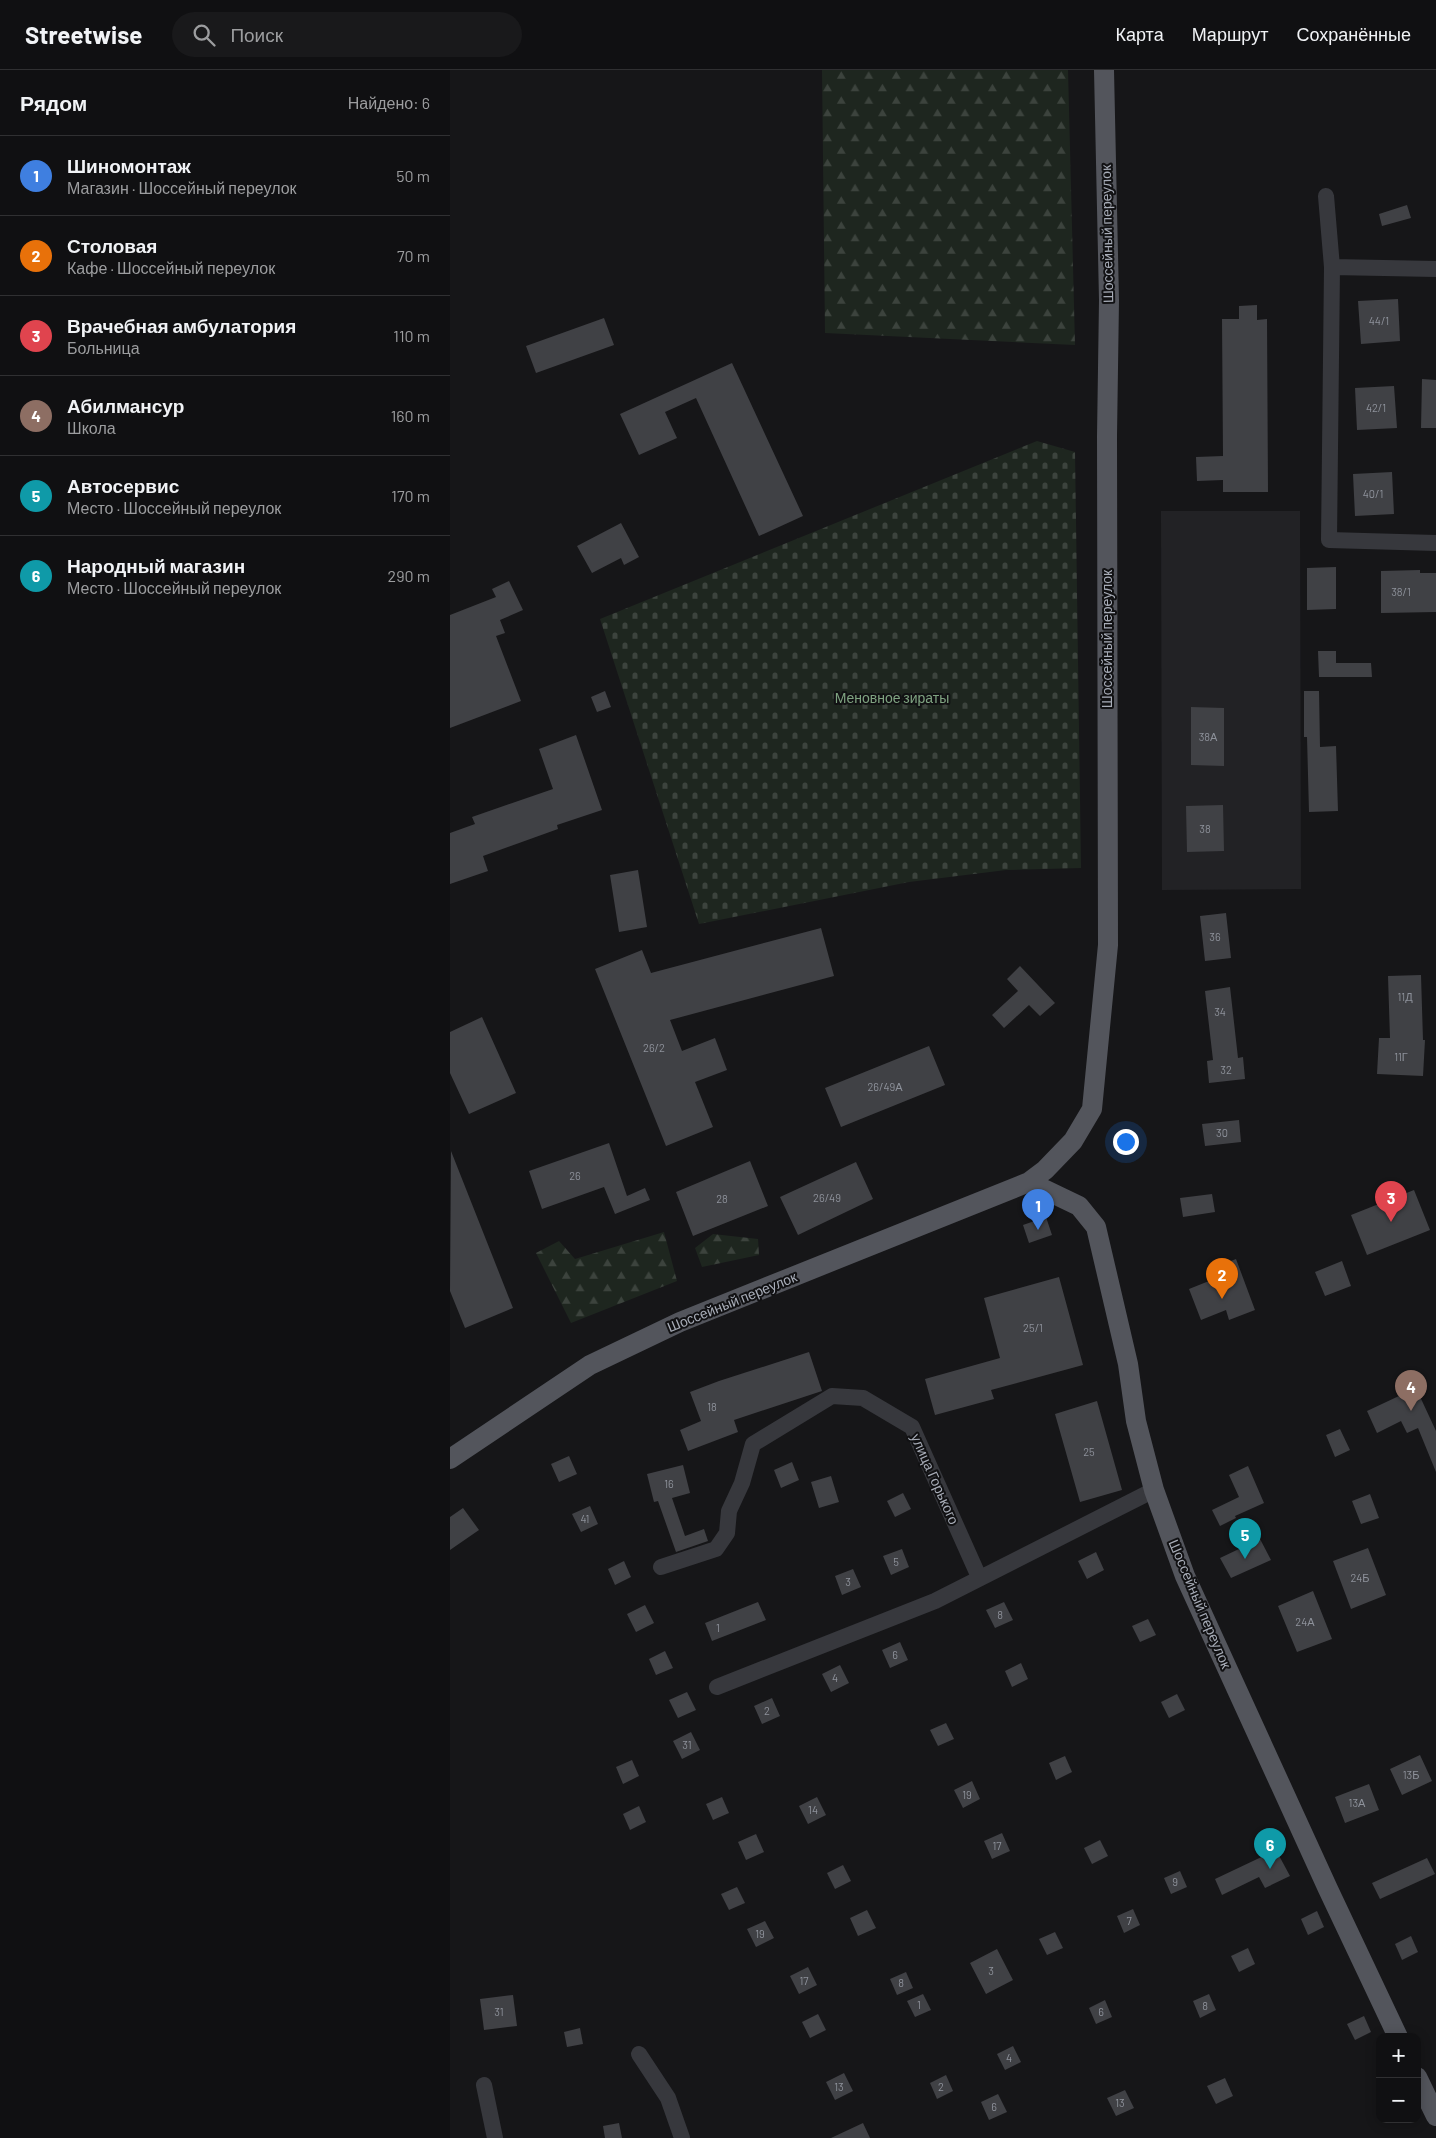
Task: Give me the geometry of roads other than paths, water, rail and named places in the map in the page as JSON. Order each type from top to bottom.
[{"type":"main road","name":"Шоссейный переулок","points":[[452,1458],[590,1365],[671,1326],[1029,1182],[1073,1141],[1092,1110],[1108,945],[1107,436],[1109,300],[1104,70]]},
{"type":"main road","name":"Шоссейный переулок","points":[[1029,1182],[1079,1206],[1096,1227],[1128,1364],[1136,1422],[1154,1490],[1185,1576],[1396,2033]]},
{"type":"main road","points":[[1417,2078],[1436,2116]]},
{"type":"street","points":[[1326,196],[1332,267],[1329,540],[1436,542]]},
{"type":"street","points":[[1332,267],[1436,268]]},
{"type":"street","name":"улица Горького","points":[[661,1567],[716,1549],[727,1533],[729,1510],[742,1482],[753,1444],[832,1396],[864,1398],[912,1426],[979,1578]]},
{"type":"street","points":[[717,1687],[935,1601],[1154,1490]]},
{"type":"street","points":[[639,2054],[668,2098],[682,2138]]},
{"type":"street","points":[[484,2085],[495,2138]]},
{"type":"place","name":"Врачебная амбулатория","points":[[1391,1222]]},
{"type":"place","name":"Шиномонтаж","points":[[1038,1230]]},
{"type":"place","name":"Столовая","points":[[1222,1299]]},
{"type":"place","name":"Абилмансур","points":[[1411,1411]]},
{"type":"place","name":"Автосервис","points":[[1245,1559]]},
{"type":"place","name":"Народный магазин","points":[[1270,1869]]},
{"type":"park label","name":"Меновное зираты","points":[[892,698]]}]
